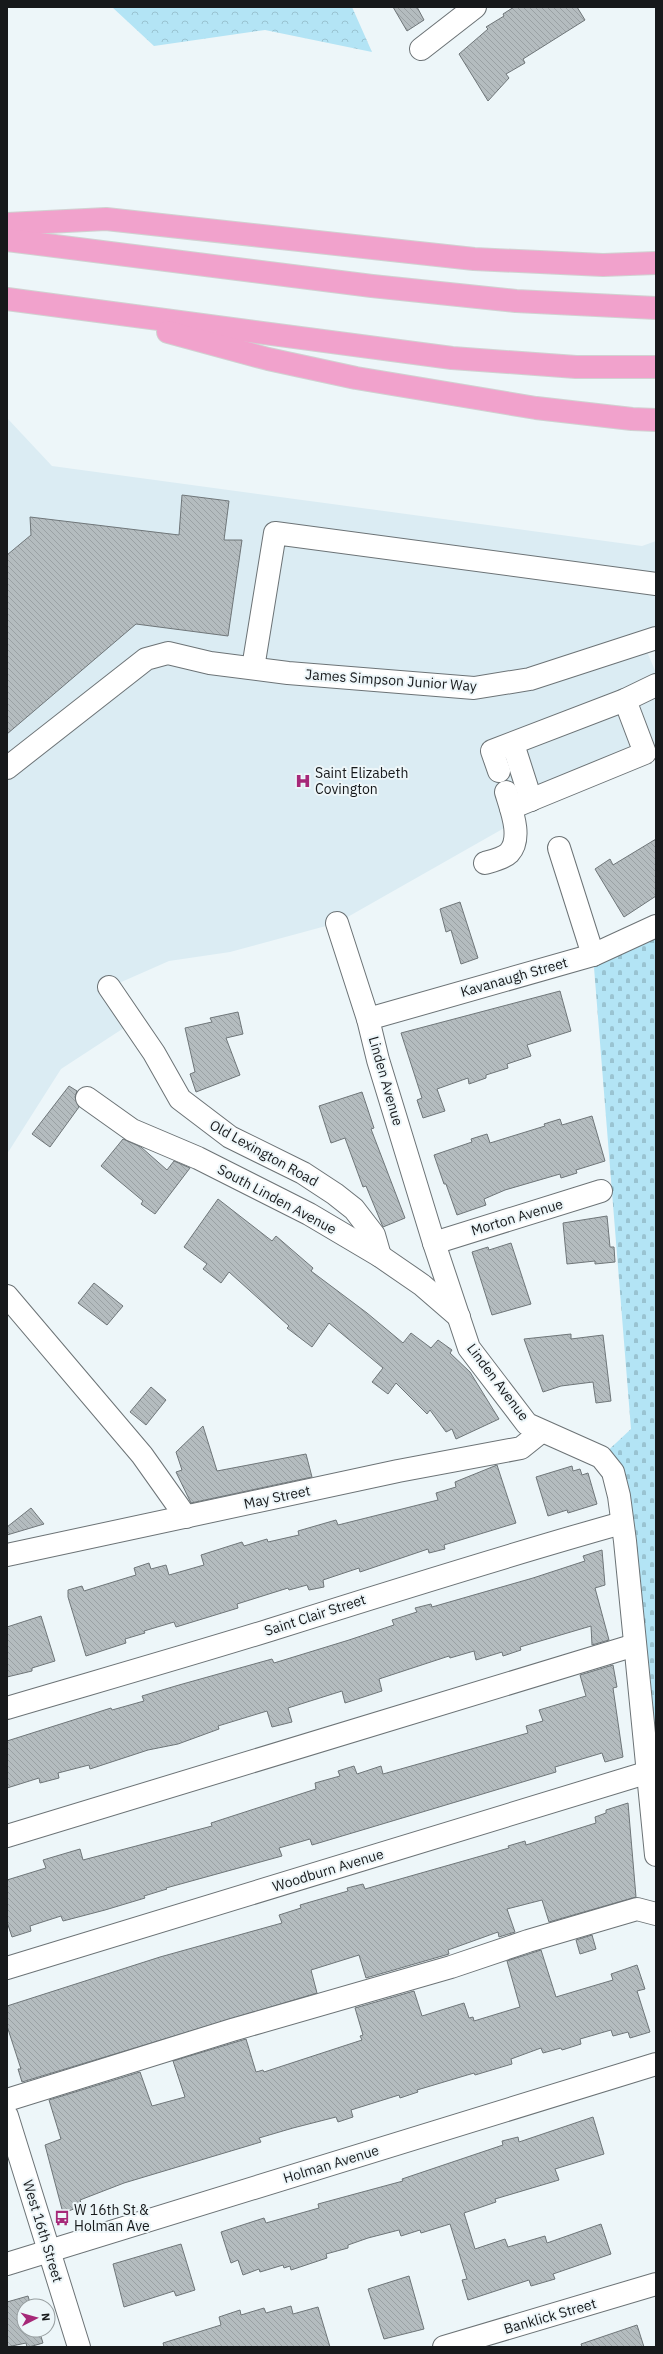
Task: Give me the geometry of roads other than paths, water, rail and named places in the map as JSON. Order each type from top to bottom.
[{"type":"highway","points":[[7,224],[106,219],[474,259],[603,266],[656,263]]},
{"type":"highway","points":[[7,240],[372,286],[508,300],[656,308]]},
{"type":"highway","points":[[7,299],[452,358],[576,367],[656,367]]},
{"type":"highway","points":[[74,307],[268,359],[356,378],[536,408],[632,419],[656,420]]},
{"type":"street","points":[[421,49],[475,7]]},
{"type":"street","points":[[253,668],[275,533],[656,584]]},
{"type":"street","name":"James Simpson Junior Way","points":[[7,768],[146,659],[168,653],[210,663],[288,673],[474,688],[530,679],[656,638]]},
{"type":"street","points":[[499,771],[492,751],[625,700],[656,685]]},
{"type":"street","points":[[485,863],[508,854],[514,844],[516,832],[508,800],[531,800],[644,753],[625,700]]},
{"type":"street","points":[[513,744],[531,800]]},
{"type":"street","points":[[559,848],[593,955]]},
{"type":"street","name":"Linden Avenue","points":[[337,923],[368,1019],[434,1243],[469,1348],[527,1424],[541,1432],[587,1449],[601,1456],[613,1472],[622,1523],[649,1772],[656,1855]]},
{"type":"street","name":"Kavanaugh Street","points":[[368,1019],[593,955],[656,926]]},
{"type":"street","name":"Old Lexington Road","points":[[109,987],[154,1053],[180,1099],[230,1137],[303,1173],[335,1194],[354,1209],[374,1235],[380,1256]]},
{"type":"street","name":"South Linden Avenue","points":[[87,1098],[132,1130],[198,1158],[309,1214],[380,1256],[422,1285],[459,1317]]},
{"type":"street","name":"Morton Avenue","points":[[434,1243],[601,1191]]},
{"type":"street","points":[[7,1296],[142,1455],[186,1516]]},
{"type":"street","name":"May Street","points":[[7,1555],[398,1471],[521,1448],[541,1432]]},
{"type":"street","name":"Saint Clair Street","points":[[7,1708],[270,1630],[512,1554],[622,1523]]},
{"type":"street","points":[[7,1836],[635,1645]]},
{"type":"street","name":"Woodburn Avenue","points":[[7,1968],[649,1772]]},
{"type":"street","points":[[7,2100],[232,2030],[451,1967],[528,1941],[637,1909],[656,1914]]},
{"type":"street","name":"Holman Avenue","points":[[7,2264],[656,2064]]},
{"type":"street","name":"West 16th Street","points":[[7,2116],[79,2347]]},
{"type":"street","name":"Banklick Street","points":[[444,2347],[656,2284]]},
{"type":"place","name":"Saint Elizabeth Covington","points":[[303,781]]},
{"type":"place","name":"W 16th St & Holman Ave","points":[[62,2218]]}]
